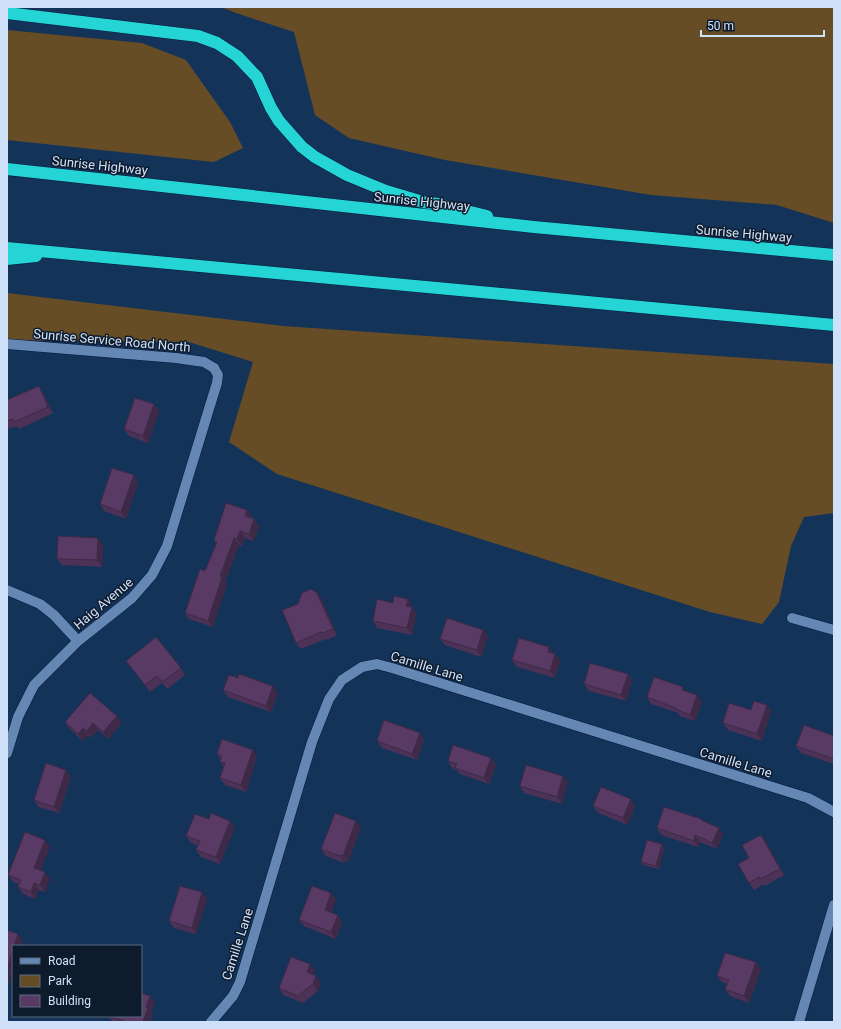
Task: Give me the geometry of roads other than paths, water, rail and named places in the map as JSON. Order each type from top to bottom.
[{"type":"highway","points":[[7,13],[198,36],[217,43],[237,56],[257,77],[271,108],[279,121],[302,147],[315,157],[347,174],[386,191],[423,202],[438,204],[534,227]]},
{"type":"highway","name":"Sunrise Highway","points":[[7,169],[534,227],[834,255]]},
{"type":"highway","points":[[7,248],[834,325]]},
{"type":"highway","points":[[7,259],[63,254]]},
{"type":"street","name":"Sunrise Service Road North","points":[[7,344],[176,358],[204,362],[214,368]]},
{"type":"street","name":"Haig Avenue","points":[[7,752],[18,717],[34,684],[78,641],[132,598],[152,575],[167,546],[217,383],[218,375],[214,368]]},
{"type":"street","points":[[7,590],[40,604],[54,615],[78,641]]},
{"type":"street","points":[[792,618],[834,630]]},
{"type":"street","name":"Camille Lane","points":[[211,1022],[233,996],[240,982],[312,742],[329,699],[342,680],[362,667],[377,664],[392,668],[808,798],[834,812]]},
{"type":"street","points":[[799,1022],[834,906]]}]
